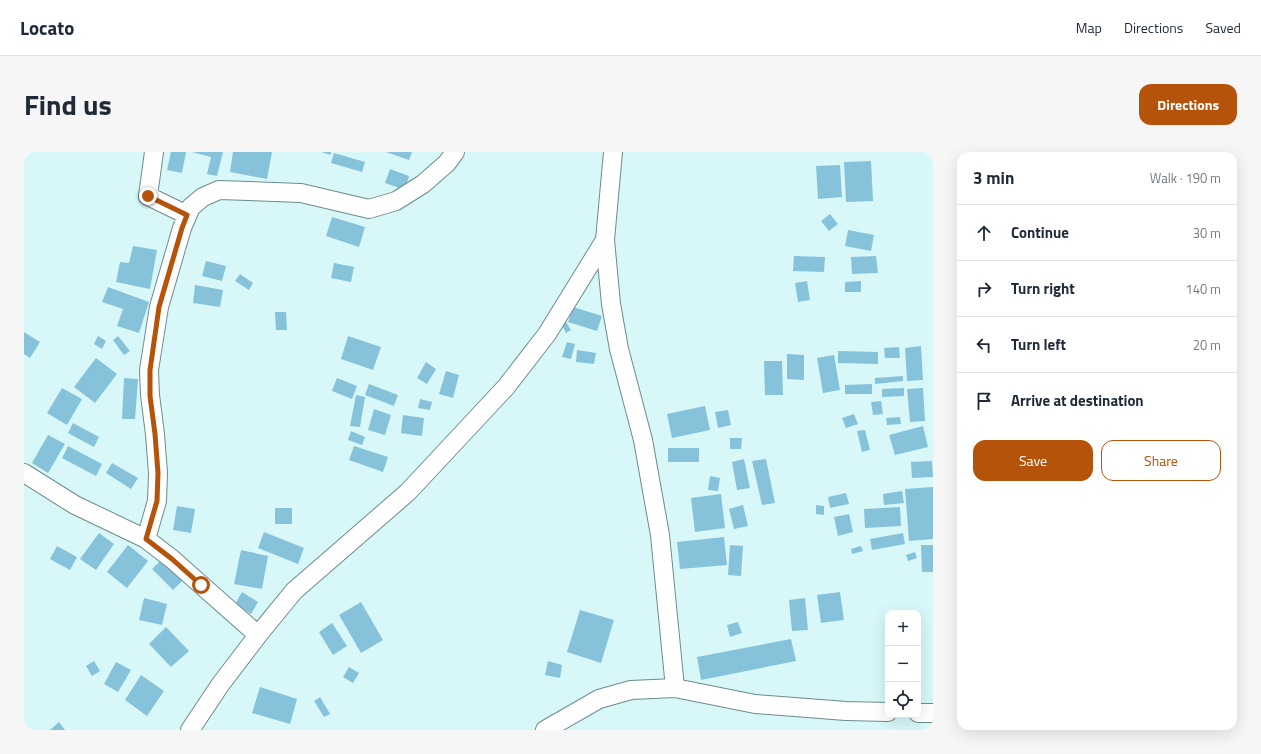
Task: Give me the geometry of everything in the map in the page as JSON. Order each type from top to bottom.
[{"type":"street","points":[[154,152],[148,196],[187,215]]},
{"type":"street","points":[[146,539],[157,501],[158,473],[150,396],[150,370],[159,307],[182,228],[191,207],[203,197],[219,190],[301,193],[369,209],[396,201],[423,184],[447,163],[455,152]]},
{"type":"street","points":[[612,152],[604,240],[611,304],[619,349],[643,440],[660,536],[675,688]]},
{"type":"street","points":[[190,730],[220,685],[294,591],[408,492],[506,388],[547,334],[604,240]]},
{"type":"street","points":[[24,473],[75,505],[146,539],[172,559],[258,636]]},
{"type":"street","points":[[545,730],[598,699],[631,690],[675,688],[755,704],[846,711],[885,712]]},
{"type":"street","points":[[921,713],[933,713]]},
{"type":"building","points":[[171,152],[186,152],[182,173],[167,170]]},
{"type":"building","points":[[192,152],[223,152],[217,176],[207,174],[211,157]]},
{"type":"building","points":[[233,152],[272,152],[267,179],[230,172]]},
{"type":"building","points":[[321,152],[331,152],[331,155]]},
{"type":"building","points":[[386,152],[412,152],[409,160]]},
{"type":"building","points":[[334,153],[365,162],[362,172],[331,163]]},
{"type":"building","points":[[871,161],[873,201],[846,202],[844,162]]},
{"type":"building","points":[[840,165],[842,197],[818,199],[816,166]]},
{"type":"building","points":[[390,169],[409,176],[405,190],[385,183]]},
{"type":"building","points":[[830,214],[838,224],[829,231],[821,221]]},
{"type":"building","points":[[332,217],[365,227],[359,247],[326,236]]},
{"type":"building","points":[[848,230],[874,235],[871,251],[845,246]]},
{"type":"building","points":[[133,246],[157,250],[150,289],[116,282],[120,262],[129,263]]},
{"type":"building","points":[[794,256],[825,257],[824,272],[793,271]]},
{"type":"building","points":[[876,256],[878,273],[852,274],[851,257]]},
{"type":"building","points":[[206,261],[226,266],[222,281],[202,276]]},
{"type":"building","points":[[334,263],[354,267],[351,282],[331,278]]},
{"type":"building","points":[[240,274],[253,283],[249,290],[235,281]]},
{"type":"building","points":[[807,281],[810,300],[798,302],[795,283]]},
{"type":"building","points":[[861,281],[861,292],[845,292],[845,282]]},
{"type":"building","points":[[195,285],[223,290],[220,307],[193,303]]},
{"type":"building","points":[[108,287],[149,302],[139,333],[117,326],[123,309],[102,302]]},
{"type":"building","points":[[573,307],[602,316],[597,331],[568,322]]},
{"type":"building","points":[[275,312],[286,312],[287,330],[276,330]]},
{"type":"building","points":[[566,322],[571,330],[566,333],[562,325]]},
{"type":"building","points":[[24,332],[40,342],[30,358],[24,354]]},
{"type":"building","points":[[98,336],[106,341],[102,349],[94,344]]},
{"type":"building","points":[[118,336],[130,351],[124,355],[113,340]]},
{"type":"building","points":[[348,336],[381,347],[373,370],[341,359]]},
{"type":"building","points":[[567,342],[575,344],[571,359],[562,357]]},
{"type":"building","points":[[921,346],[923,380],[907,381],[905,348]]},
{"type":"building","points":[[899,347],[900,358],[885,358],[884,348]]},
{"type":"building","points":[[577,350],[596,353],[594,364],[576,362]]},
{"type":"building","points":[[838,351],[878,352],[878,364],[838,363]]},
{"type":"building","points":[[787,354],[804,355],[804,380],[787,379]]},
{"type":"building","points":[[834,355],[840,390],[823,393],[817,358]]},
{"type":"building","points":[[96,358],[117,374],[95,403],[74,387]]},
{"type":"building","points":[[764,361],[782,361],[783,395],[765,395]]},
{"type":"building","points":[[426,362],[436,369],[427,384],[417,378]]},
{"type":"building","points":[[446,371],[459,375],[453,398],[439,394]]},
{"type":"building","points":[[903,376],[903,381],[875,384],[875,378]]},
{"type":"building","points":[[124,378],[138,379],[135,419],[122,419]]},
{"type":"building","points":[[337,378],[357,386],[352,399],[332,391]]},
{"type":"building","points":[[369,384],[398,395],[394,406],[365,395]]},
{"type":"building","points":[[872,384],[872,394],[845,394],[845,385]]},
{"type":"building","points":[[62,388],[82,399],[67,425],[47,413]]},
{"type":"building","points":[[904,388],[904,396],[882,397],[882,389]]},
{"type":"building","points":[[923,388],[925,421],[910,422],[907,389]]},
{"type":"building","points":[[356,395],[365,397],[360,427],[350,426]]},
{"type":"building","points":[[420,399],[432,402],[430,410],[418,408]]},
{"type":"building","points":[[881,401],[883,414],[873,415],[871,402]]},
{"type":"building","points":[[705,406],[710,430],[672,438],[667,414]]},
{"type":"building","points":[[374,409],[391,415],[385,435],[368,430]]},
{"type":"building","points":[[728,410],[731,425],[718,428],[715,412]]},
{"type":"building","points":[[854,414],[858,424],[846,428],[842,418]]},
{"type":"building","points":[[403,415],[424,418],[422,436],[401,433]]},
{"type":"building","points":[[900,417],[901,424],[887,425],[886,418]]},
{"type":"building","points":[[73,423],[99,437],[94,447],[68,433]]},
{"type":"building","points":[[923,426],[928,447],[895,455],[889,435]]},
{"type":"building","points":[[865,430],[870,450],[862,452],[857,431]]},
{"type":"building","points":[[351,431],[365,437],[362,445],[348,440]]},
{"type":"building","points":[[48,435],[65,444],[48,473],[32,463]]},
{"type":"building","points":[[730,438],[742,438],[741,449],[730,449]]},
{"type":"building","points":[[68,446],[102,464],[96,476],[62,458]]},
{"type":"building","points":[[354,446],[388,457],[383,472],[349,460]]},
{"type":"building","points":[[668,448],[699,448],[699,462],[668,462]]},
{"type":"building","points":[[744,459],[750,488],[737,490],[732,462]]},
{"type":"building","points":[[766,459],[775,503],[762,505],[752,461]]},
{"type":"building","points":[[932,461],[933,477],[912,478],[911,462]]},
{"type":"building","points":[[112,463],[138,478],[131,489],[106,473]]},
{"type":"building","points":[[710,476],[720,478],[718,491],[708,490]]},
{"type":"building","points":[[933,487],[933,539],[909,541],[905,489]]},
{"type":"building","points":[[902,491],[904,503],[884,505],[883,494]]},
{"type":"building","points":[[846,493],[849,504],[830,508],[828,497]]},
{"type":"building","points":[[721,494],[725,528],[695,532],[691,498]]},
{"type":"building","points":[[743,505],[748,526],[734,529],[729,509]]},
{"type":"building","points":[[816,505],[824,506],[824,515],[816,514]]},
{"type":"building","points":[[177,506],[195,509],[191,533],[173,530]]},
{"type":"building","points":[[900,507],[901,526],[865,528],[864,509]]},
{"type":"building","points":[[275,508],[292,508],[292,524],[275,524]]},
{"type":"building","points":[[849,514],[853,532],[838,536],[834,517]]},
{"type":"building","points":[[264,532],[304,548],[298,564],[258,548]]},
{"type":"building","points":[[99,533],[114,544],[96,570],[80,559]]},
{"type":"building","points":[[903,533],[905,544],[872,550],[870,539]]},
{"type":"building","points":[[724,537],[727,565],[680,569],[677,542]]},
{"type":"building","points":[[128,545],[148,561],[127,588],[107,572]]},
{"type":"building","points":[[730,545],[743,546],[741,576],[728,575]]},
{"type":"building","points":[[921,545],[933,545],[933,572],[922,572]]},
{"type":"building","points":[[57,546],[77,557],[70,570],[50,559]]},
{"type":"building","points":[[861,546],[863,551],[852,554],[851,549]]},
{"type":"building","points":[[241,550],[268,556],[262,589],[234,584]]},
{"type":"building","points":[[915,552],[917,558],[908,561],[906,555]]},
{"type":"building","points":[[161,560],[182,581],[173,590],[152,569]]},
{"type":"building","points":[[242,592],[258,602],[251,614],[235,604]]},
{"type":"building","points":[[840,592],[844,620],[821,623],[817,595]]},
{"type":"building","points":[[144,598],[167,604],[162,625],[139,620]]},
{"type":"building","points":[[805,598],[808,630],[792,631],[789,600]]},
{"type":"building","points":[[361,602],[383,640],[361,653],[339,615]]},
{"type":"building","points":[[580,610],[614,620],[601,663],[567,652]]},
{"type":"building","points":[[738,622],[742,633],[730,637],[727,625]]},
{"type":"building","points":[[332,623],[347,646],[333,655],[319,632]]},
{"type":"building","points":[[166,627],[189,651],[171,667],[149,644]]},
{"type":"building","points":[[791,639],[796,661],[701,680],[697,657]]},
{"type":"building","points":[[94,661],[100,671],[92,676],[86,666]]},
{"type":"building","points":[[548,661],[562,665],[560,678],[545,675]]},
{"type":"building","points":[[116,662],[131,670],[118,692],[104,684]]},
{"type":"building","points":[[349,667],[359,673],[353,683],[343,677]]},
{"type":"building","points":[[141,675],[164,691],[147,716],[125,700]]},
{"type":"building","points":[[260,687],[297,699],[290,724],[252,713]]},
{"type":"building","points":[[320,697],[330,714],[324,717],[314,701]]},
{"type":"building","points":[[59,722],[65,730],[50,730]]},
{"type":"route","points":[[148,196],[187,215],[159,307],[150,370],[150,396],[158,473],[157,501],[146,539],[172,559],[201,585]]}]
